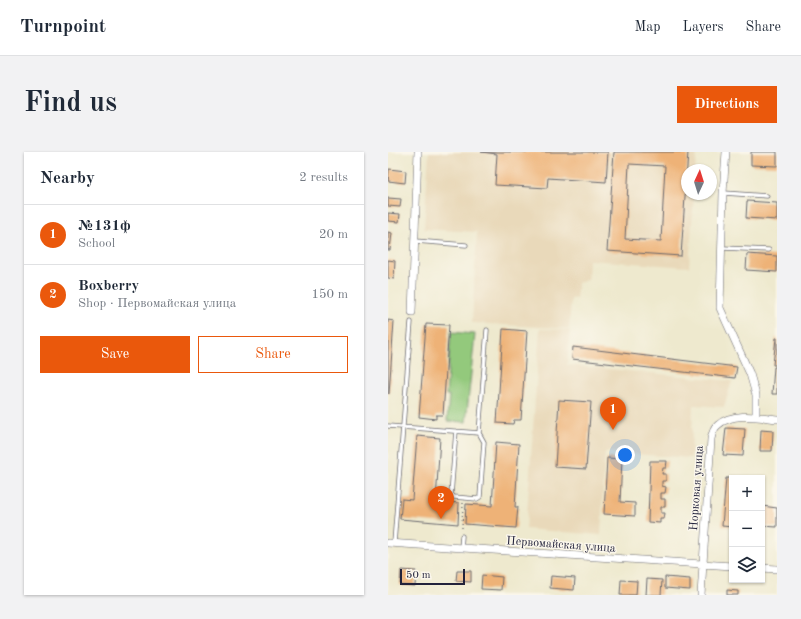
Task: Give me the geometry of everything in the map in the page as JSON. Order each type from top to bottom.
[{"type":"street","points":[[412,312],[418,152]]},
{"type":"street","points":[[726,152],[722,193],[723,248],[720,308],[750,374],[756,395],[756,417]]},
{"type":"street","name":"Норковая улица","points":[[701,595],[710,439],[716,425],[728,419],[756,417],[777,419]]},
{"type":"street","name":"Первомайская улица","points":[[391,543],[729,566]]},
{"type":"street","points":[[765,568],[777,569]]},
{"type":"lane","points":[[722,193],[767,196]]},
{"type":"lane","points":[[415,241],[466,245]]},
{"type":"lane","points":[[723,248],[769,250]]},
{"type":"lane","points":[[391,543],[403,427],[410,322]]},
{"type":"lane","points":[[456,431],[451,494],[454,497],[477,499],[480,497],[484,442],[479,433],[487,330]]},
{"type":"lane","points":[[388,426],[479,433]]},
{"type":"lane","points":[[461,548],[462,536]]},
{"type":"path","points":[[462,528],[464,498]]},
{"type":"shaded area","points":[[429,152],[697,152],[696,164],[681,164],[681,200],[694,200],[689,267],[589,260],[588,280],[578,283],[576,298],[571,299],[569,329],[472,323],[477,232],[424,229]]},
{"type":"shaded area","points":[[540,329],[570,330],[567,365],[732,381],[724,407],[693,405],[691,458],[605,452],[601,535],[526,529]]},
{"type":"green space","points":[[451,332],[475,334],[466,422],[447,421],[449,395],[446,395]]},
{"type":"building","points":[[481,152],[608,152],[606,182],[548,178],[547,188],[495,185],[497,154]]},
{"type":"building","points":[[614,152],[688,152],[687,164],[681,164],[681,200],[685,200],[681,256],[607,251]],"holes":[[[629,164],[665,166],[661,241],[625,239]]]},
{"type":"building","points":[[751,152],[777,152],[777,166],[751,165]]},
{"type":"building","points":[[389,169],[406,171],[405,183],[388,181]]},
{"type":"building","points":[[388,198],[401,199],[400,207],[388,206]]},
{"type":"building","points":[[747,201],[777,203],[777,220],[746,218]]},
{"type":"building","points":[[388,213],[400,214],[399,222],[388,221]]},
{"type":"building","points":[[388,232],[392,233],[390,250],[388,250]]},
{"type":"building","points":[[747,254],[777,256],[777,272],[746,270]]},
{"type":"building","points":[[388,260],[395,261],[394,279],[388,278]]},
{"type":"building","points":[[388,320],[394,321],[389,394],[388,393]]},
{"type":"building","points":[[426,324],[449,325],[443,415],[436,415],[436,419],[419,417]]},
{"type":"building","points":[[503,329],[527,331],[521,420],[514,420],[513,424],[497,423]]},
{"type":"building","points":[[776,338],[777,365],[773,365]]},
{"type":"building","points":[[573,347],[737,367],[735,378],[572,359]]},
{"type":"building","points":[[774,367],[777,367],[777,394],[772,394]]},
{"type":"building","points":[[559,400],[591,402],[586,469],[555,467]]},
{"type":"building","points":[[726,428],[745,429],[743,456],[723,455]]},
{"type":"building","points":[[761,430],[773,431],[772,451],[760,451]]},
{"type":"building","points":[[417,436],[440,438],[436,501],[459,503],[458,524],[400,519],[402,499],[412,500]]},
{"type":"building","points":[[496,442],[519,444],[515,507],[518,507],[516,528],[465,524],[466,504],[492,506]]},
{"type":"building","points":[[607,458],[622,459],[620,502],[635,503],[635,516],[604,514]]},
{"type":"building","points":[[650,461],[667,461],[666,468],[663,468],[662,474],[666,474],[666,481],[662,481],[662,486],[666,487],[665,493],[661,493],[661,499],[665,499],[665,507],[661,507],[661,513],[665,513],[664,519],[660,519],[660,523],[648,522]]},
{"type":"building","points":[[726,478],[729,478],[729,527],[722,526]]},
{"type":"building","points":[[765,506],[777,508],[777,527],[765,526]]},
{"type":"building","points":[[401,570],[416,571],[415,586],[400,585]]},
{"type":"building","points":[[457,571],[471,571],[471,582],[456,581]]},
{"type":"building","points":[[482,575],[502,577],[501,590],[481,589]]},
{"type":"building","points":[[551,576],[575,578],[574,590],[550,588]]},
{"type":"building","points":[[665,577],[690,579],[690,590],[665,588]]},
{"type":"building","points":[[647,579],[662,580],[661,595],[646,595]]},
{"type":"building","points":[[621,580],[637,581],[636,595],[620,595]]},
{"type":"building","points":[[727,590],[738,591],[738,595],[727,595]]},
{"type":"place","name":"№131ф","points":[[613,430]]},
{"type":"place","name":"Boxberry","points":[[441,519]]}]
